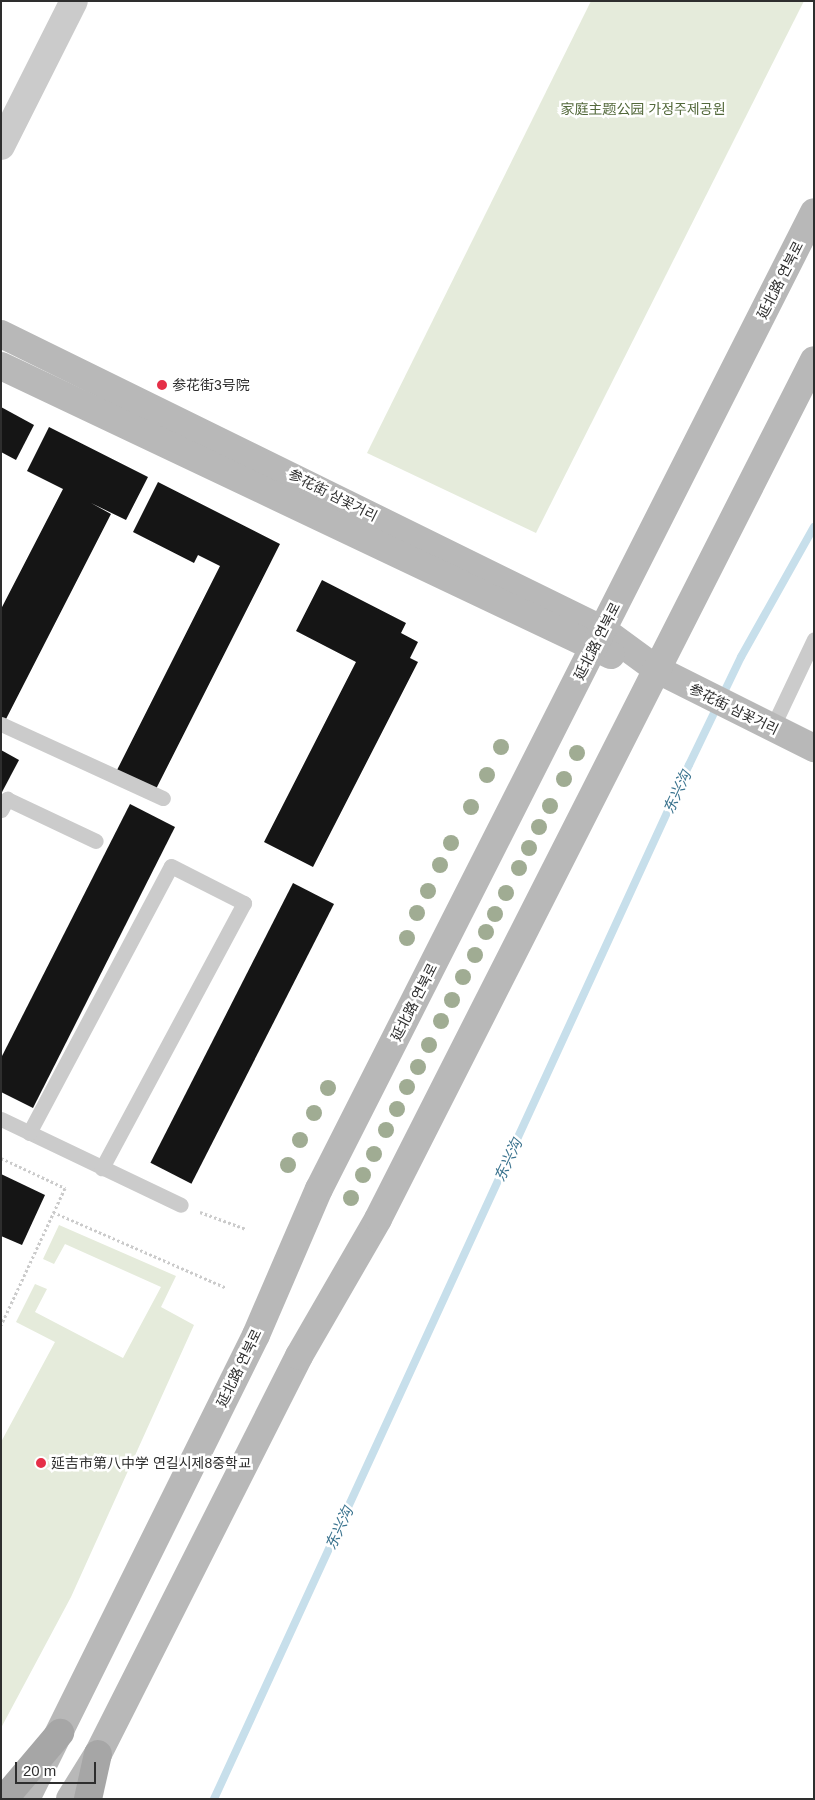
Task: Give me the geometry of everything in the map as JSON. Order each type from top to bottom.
[{"type":"main road","name":"延北路 연북로","points":[[26,1799],[256,1335],[319,1189],[814,212]]},
{"type":"main road","name":"参花街 삼꽃거리","points":[[1,334],[700,693],[814,748]]},
{"type":"main road","points":[[70,1799],[98,1754],[299,1356],[378,1220],[814,360]]},
{"type":"main road","name":"参花街 삼꽃거리","points":[[1,366],[235,478],[291,500],[598,640]]},
{"type":"main road","points":[[4,1799],[60,1733]]},
{"type":"main road","points":[[88,1799],[98,1754]]},
{"type":"street","points":[[1,146],[74,1]]},
{"type":"lane","points":[[772,728],[814,639]]},
{"type":"lane","points":[[1,724],[163,798]]},
{"type":"lane","points":[[1,810],[7,799],[96,841]]},
{"type":"lane","points":[[29,1133],[171,866],[244,903],[102,1168]]},
{"type":"lane","points":[[1,1119],[181,1205]]},
{"type":"path","points":[[1,1158],[65,1188],[1,1325]]},
{"type":"path","points":[[181,1205],[246,1229]]},
{"type":"path","points":[[53,1212],[225,1287]]},
{"type":"green space","name":"家庭主题公园 가정주제공원","points":[[591,1],[804,1],[536,533],[367,453]]},
{"type":"green space","points":[[59,1225],[176,1276],[161,1307],[194,1325],[71,1597],[1,1728],[1,1442],[55,1342],[16,1322],[35,1284],[47,1289],[35,1312],[123,1358],[161,1287],[65,1244],[54,1264],[43,1259]]},
{"type":"building","points":[[1,407],[34,425],[16,460],[1,452]]},
{"type":"building","points":[[49,427],[148,477],[126,520],[91,503],[111,514],[5,721],[1,719],[1,609],[63,489],[27,471]]},
{"type":"building","points":[[158,482],[280,544],[155,791],[116,772],[220,566],[198,555],[194,563],[133,532]]},
{"type":"building","points":[[322,580],[406,623],[401,633],[418,642],[410,658],[418,662],[313,867],[264,842],[356,662],[296,631]]},
{"type":"building","points":[[1,750],[19,760],[1,794]]},
{"type":"building","points":[[130,804],[175,827],[33,1108],[1,1092],[1,1058]]},
{"type":"building","points":[[293,883],[334,904],[191,1184],[150,1163]]},
{"type":"building","points":[[1,1174],[45,1195],[22,1245],[1,1236]]},
{"type":"waterway","name":"东兴沟","points":[[214,1799],[689,765],[741,657],[814,527]]},
{"type":"place","name":"参花街3号院","points":[[162,385]]},
{"type":"place","name":"延吉市第八中学 연길시제8중학교","points":[[41,1463]]}]
